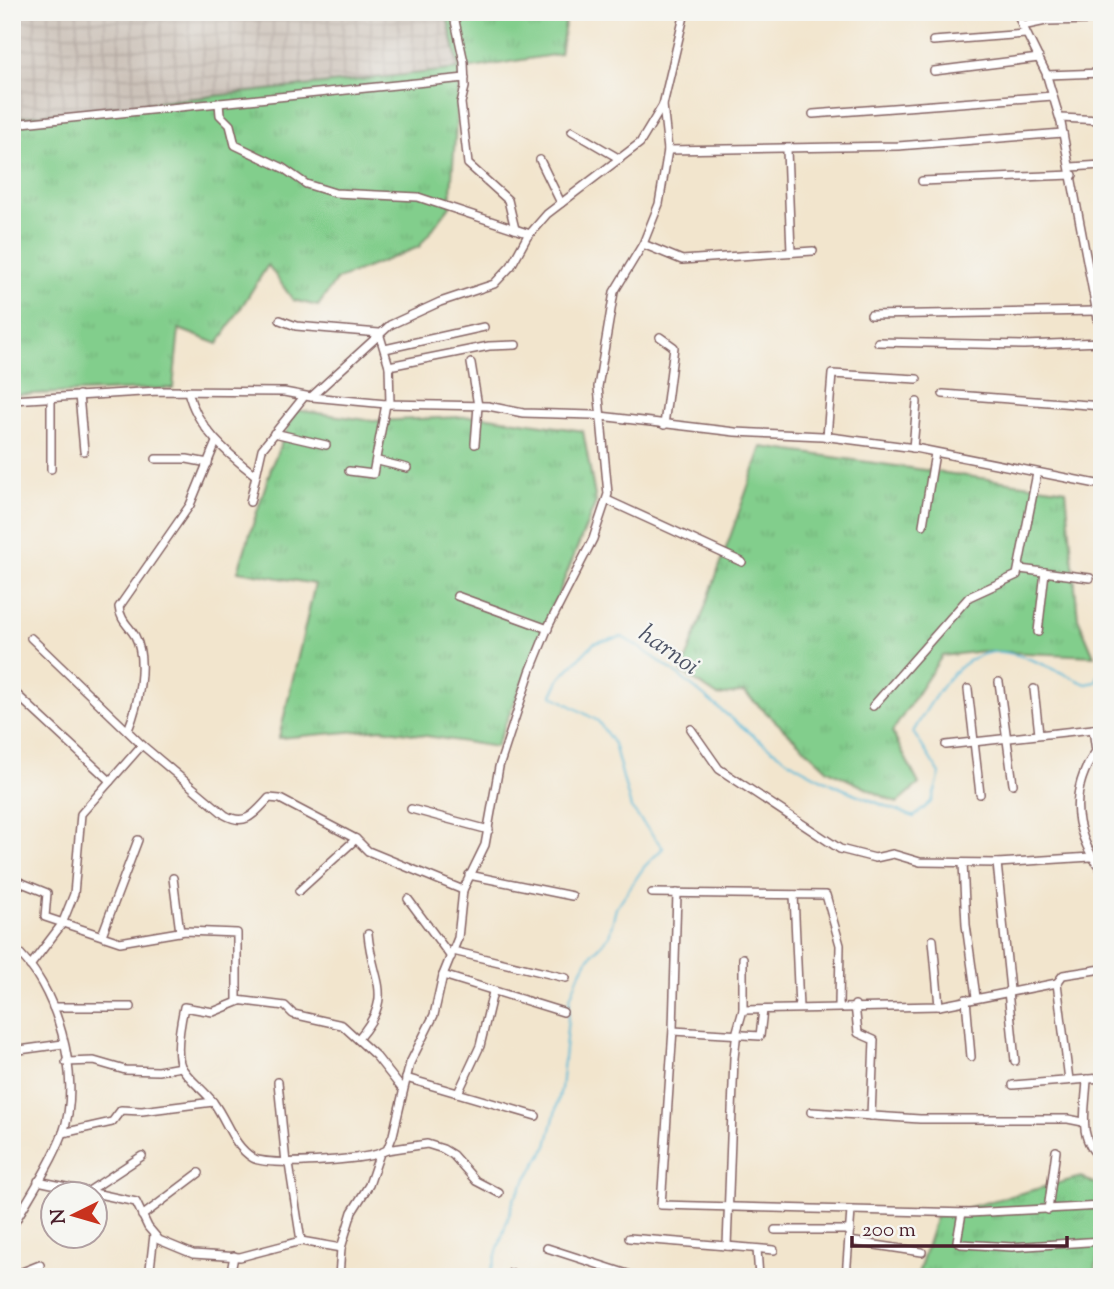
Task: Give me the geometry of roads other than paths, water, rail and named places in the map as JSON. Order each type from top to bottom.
[{"type":"street","points":[[453,12],[465,78],[461,103],[468,164],[508,200],[515,229]]},
{"type":"street","points":[[250,502],[262,449],[307,398],[379,333],[421,309],[494,284],[511,266],[530,234],[561,202],[620,159],[647,135],[663,105],[685,12]]},
{"type":"street","points":[[878,342],[1024,345],[1102,341],[1097,311],[1098,296],[1060,118],[1047,75],[1016,12]]},
{"type":"street","points":[[1023,26],[1046,21],[1093,20]]},
{"type":"street","points":[[933,41],[1026,34]]},
{"type":"street","points":[[934,71],[1039,58]]},
{"type":"street","points":[[1047,75],[1102,73]]},
{"type":"street","points":[[12,124],[465,78]]},
{"type":"street","points":[[813,114],[1053,96]]},
{"type":"street","points":[[219,103],[220,114],[230,125],[235,145],[283,168],[306,184],[343,195],[418,197],[530,234]]},
{"type":"street","points":[[339,1277],[341,1248],[352,1212],[369,1185],[383,1151],[406,1078],[434,1015],[443,975],[458,938],[463,890],[489,830],[499,767],[526,684],[548,629],[593,539],[607,500],[598,387],[614,292],[643,244],[659,204],[668,150],[663,105]]},
{"type":"street","points":[[1060,118],[1102,120]]},
{"type":"street","points":[[572,131],[620,159]]},
{"type":"street","points":[[668,150],[898,146],[1063,133]]},
{"type":"street","points":[[787,150],[791,252]]},
{"type":"street","points":[[540,160],[561,202]]},
{"type":"street","points":[[922,181],[1072,171],[1102,165]]},
{"type":"street","points":[[643,244],[682,260],[813,251]]},
{"type":"street","points":[[871,315],[1097,311]]},
{"type":"street","points":[[280,320],[296,326],[379,333]]},
{"type":"street","points":[[384,349],[484,327]]},
{"type":"street","points":[[349,471],[371,475],[377,461],[388,404],[389,366],[379,333]]},
{"type":"street","points":[[660,337],[674,347],[664,425]]},
{"type":"street","points":[[389,366],[489,346],[516,345]]},
{"type":"street","points":[[471,363],[478,405],[475,444]]},
{"type":"street","points":[[827,437],[832,374],[917,379]]},
{"type":"street","points":[[188,391],[193,407],[216,442],[256,475]]},
{"type":"street","points":[[12,400],[188,391],[284,392],[307,398],[388,404],[478,405],[523,413],[827,437],[913,448],[1102,485]]},
{"type":"street","points":[[943,394],[1102,406]]},
{"type":"street","points":[[79,395],[84,451]]},
{"type":"street","points":[[51,398],[51,468]]},
{"type":"street","points":[[913,448],[917,402]]},
{"type":"street","points":[[274,433],[326,445]]},
{"type":"street","points":[[128,730],[141,698],[138,645],[121,618],[119,607],[190,505],[216,442]]},
{"type":"street","points":[[923,525],[935,453]]},
{"type":"street","points":[[156,459],[187,459],[208,463]]},
{"type":"street","points":[[377,461],[407,468]]},
{"type":"street","points":[[873,706],[969,597],[1017,575],[1037,473]]},
{"type":"street","points":[[607,500],[742,562]]},
{"type":"street","points":[[1020,569],[1090,578]]},
{"type":"street","points":[[1038,632],[1045,572]]},
{"type":"street","points":[[457,596],[548,629]]},
{"type":"street","points":[[31,638],[142,745],[236,821],[250,818],[273,797],[356,839],[368,851],[463,890]]},
{"type":"street","points":[[999,682],[1013,785]]},
{"type":"street","points":[[1034,688],[1040,734]]},
{"type":"street","points":[[968,689],[980,794]]},
{"type":"street","points":[[12,690],[110,781]]},
{"type":"street","points":[[946,745],[1097,728],[1099,750],[1084,767],[1078,785],[1076,812],[1082,839],[1102,871]]},
{"type":"street","points":[[691,729],[719,769],[840,849],[875,858],[893,854],[920,862],[998,863],[1091,857]]},
{"type":"street","points":[[30,966],[62,924],[74,894],[78,822],[142,745]]},
{"type":"street","points":[[411,808],[489,830]]},
{"type":"street","points":[[299,891],[356,839]]},
{"type":"street","points":[[102,935],[138,840]]},
{"type":"street","points":[[963,863],[976,997]]},
{"type":"street","points":[[998,863],[1015,1061]]},
{"type":"street","points":[[469,875],[572,896]]},
{"type":"street","points":[[173,877],[180,932]]},
{"type":"street","points":[[12,879],[44,890],[48,898],[45,917],[120,942],[180,932],[237,933],[237,1000],[240,1001]]},
{"type":"street","points":[[652,893],[828,897],[839,946],[839,1006]]},
{"type":"street","points":[[677,893],[673,1031],[659,1202],[661,1205],[962,1213],[1102,1206]]},
{"type":"street","points":[[794,895],[799,1008]]},
{"type":"street","points":[[408,899],[452,954],[566,978]]},
{"type":"street","points":[[358,1039],[373,1022],[380,987],[368,934]]},
{"type":"street","points":[[933,940],[939,1006]]},
{"type":"street","points":[[14,950],[30,966],[53,1007],[72,1095],[63,1133],[39,1180]]},
{"type":"street","points":[[727,1246],[736,1036],[743,1010],[743,958]]},
{"type":"street","points":[[743,1010],[855,1005],[939,1006],[1056,983],[1063,975],[1102,969]]},
{"type":"street","points":[[443,975],[563,1012]]},
{"type":"street","points":[[1056,983],[1069,1080]]},
{"type":"street","points":[[458,1093],[480,1046],[493,992]]},
{"type":"street","points":[[966,999],[971,1057]]},
{"type":"street","points":[[403,1090],[342,1025],[293,1014],[285,1006],[240,1001],[213,1012],[184,1007],[179,1058],[181,1067],[214,1102],[234,1140],[252,1158],[264,1163],[287,1163],[370,1157],[383,1151],[426,1144],[453,1155],[476,1181],[499,1193]]},
{"type":"street","points":[[855,1005],[858,1033],[874,1040],[871,1116]]},
{"type":"street","points":[[53,1007],[131,1007]]},
{"type":"street","points":[[673,1031],[760,1036],[763,1010]]},
{"type":"street","points":[[12,1051],[63,1044]]},
{"type":"street","points":[[66,1062],[94,1061],[125,1070],[181,1067]]},
{"type":"street","points":[[406,1078],[536,1116]]},
{"type":"street","points":[[1013,1086],[1102,1078]]},
{"type":"street","points":[[1087,1080],[1083,1122],[1091,1151],[1102,1159]]},
{"type":"street","points":[[278,1082],[287,1163],[301,1241]]},
{"type":"street","points":[[63,1133],[112,1122],[121,1110],[142,1111],[214,1102]]},
{"type":"street","points":[[811,1112],[1083,1122]]},
{"type":"street","points":[[1048,1210],[1056,1150]]},
{"type":"street","points":[[106,1180],[142,1156]]},
{"type":"street","points":[[142,1216],[199,1173]]},
{"type":"street","points":[[12,1227],[38,1181]]},
{"type":"street","points":[[108,1195],[136,1202],[142,1216],[159,1240],[193,1254],[234,1256],[301,1241],[341,1248]]},
{"type":"street","points":[[851,1212],[846,1275],[869,1277]]},
{"type":"street","points":[[962,1213],[957,1241],[961,1244],[1012,1247],[1102,1241]]},
{"type":"street","points":[[775,1230],[850,1230]]},
{"type":"street","points":[[149,1277],[154,1235]]},
{"type":"street","points":[[629,1238],[774,1250]]},
{"type":"street","points":[[849,1241],[922,1252]]},
{"type":"street","points":[[547,1248],[638,1277]]},
{"type":"street","points":[[757,1249],[759,1277]]},
{"type":"street","points":[[230,1277],[234,1256]]},
{"type":"street","points":[[12,1276],[40,1265]]},
{"type":"street","points":[[511,1273],[523,1277]]},
{"type":"waterway","name":"harnoi","points":[[489,1277],[514,1199],[547,1146],[561,1089],[570,998],[578,977],[587,960],[609,936],[616,908],[644,867],[663,848],[631,808],[614,744],[598,721],[552,695],[560,678],[594,643],[622,637],[680,677],[789,761],[841,788],[914,817],[932,801],[940,774],[913,732],[938,693],[959,668],[971,659],[985,654],[1010,653],[1086,684],[1096,682],[1102,664]]}]
